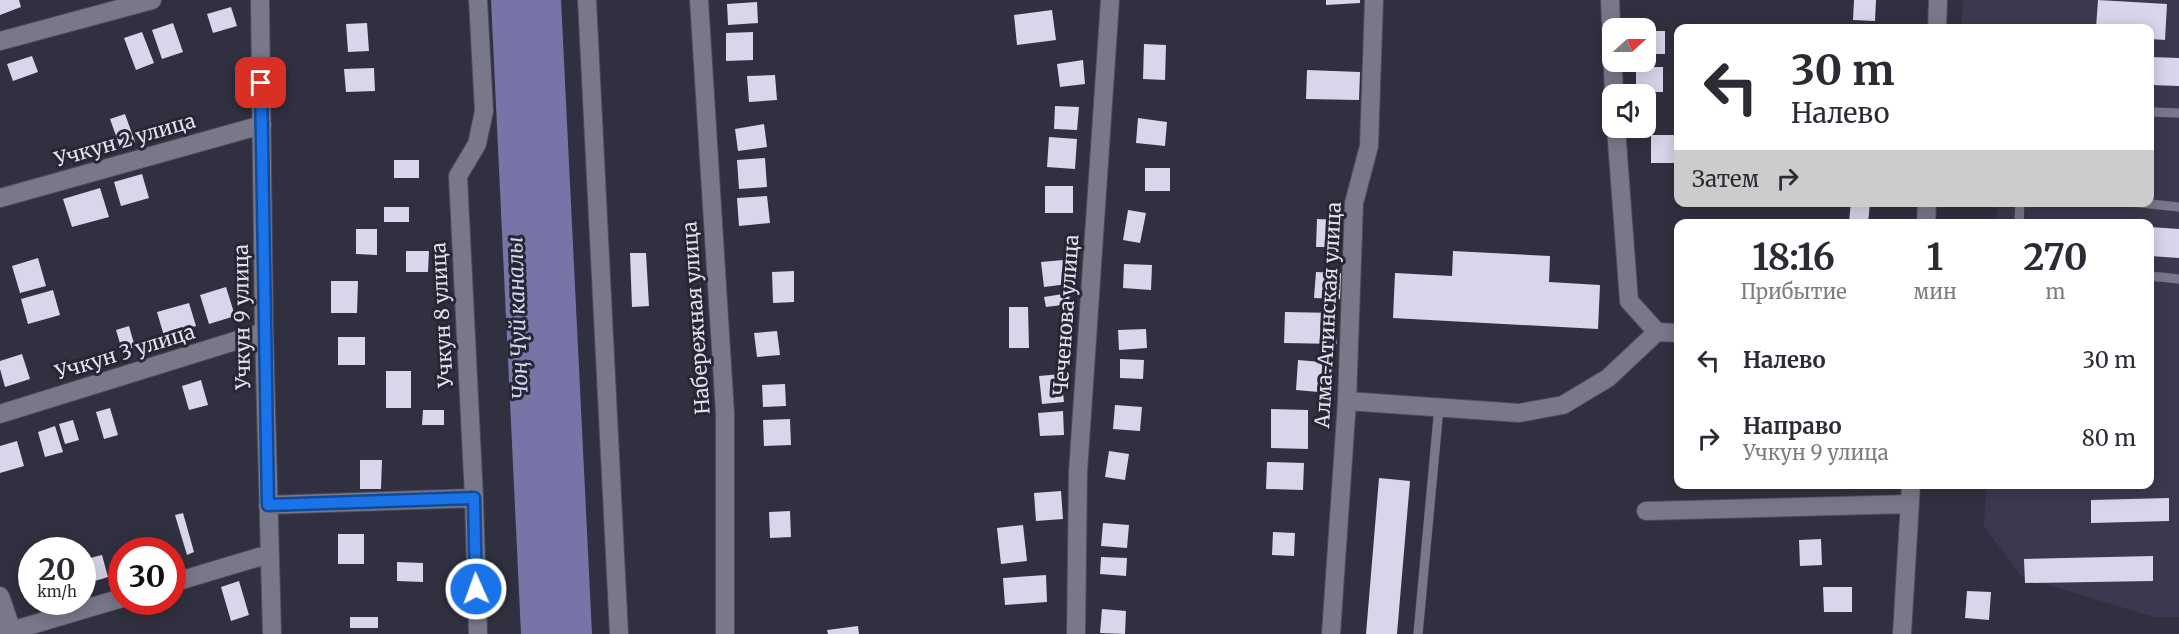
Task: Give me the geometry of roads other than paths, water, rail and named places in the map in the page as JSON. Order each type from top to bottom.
[{"type":"street","points":[[0,41],[152,0]]},
{"type":"street","name":"Учкун 9 улица","points":[[260,0],[264,332],[272,634]]},
{"type":"street","name":"Учкун 8 улица","points":[[478,0],[484,111],[477,144],[458,176],[474,498],[478,634]]},
{"type":"street","points":[[587,0],[619,634]]},
{"type":"street","name":"Набережная улица","points":[[699,0],[725,413],[725,634]]},
{"type":"street","name":"Чеченова улица","points":[[1076,634],[1078,472],[1110,0]]},
{"type":"street","name":"Алма-Атинская улица","points":[[1330,634],[1347,401],[1354,203],[1369,146],[1374,0]]},
{"type":"street","points":[[1610,0],[1614,84]]},
{"type":"street","points":[[1937,24],[1938,0]]},
{"type":"street","name":"Учкун 2 улица","points":[[0,198],[262,125]]},
{"type":"street","points":[[1617,138],[1629,301],[1657,332],[1674,333]]},
{"type":"street","name":"Учкун 3 улица","points":[[0,414],[264,332]]},
{"type":"street","points":[[1347,401],[1519,413],[1563,405],[1608,378],[1657,332]]},
{"type":"street","points":[[1902,634],[1911,489]]},
{"type":"street","points":[[268,505],[474,498]]},
{"type":"street","points":[[1646,511],[1910,504]]},
{"type":"street","points":[[186,579],[269,554]]},
{"type":"street","points":[[0,596],[8,633],[108,602]]},
{"type":"lane","points":[[2154,112],[2179,113]]},
{"type":"lane","points":[[2154,204],[2179,207]]},
{"type":"lane","points":[[2154,276],[2179,279]]},
{"type":"lane","points":[[1418,634],[1439,407]]},
{"type":"water","name":"Чоң Чүй каналы","points":[[491,0],[561,0],[592,634],[521,634]]}]
